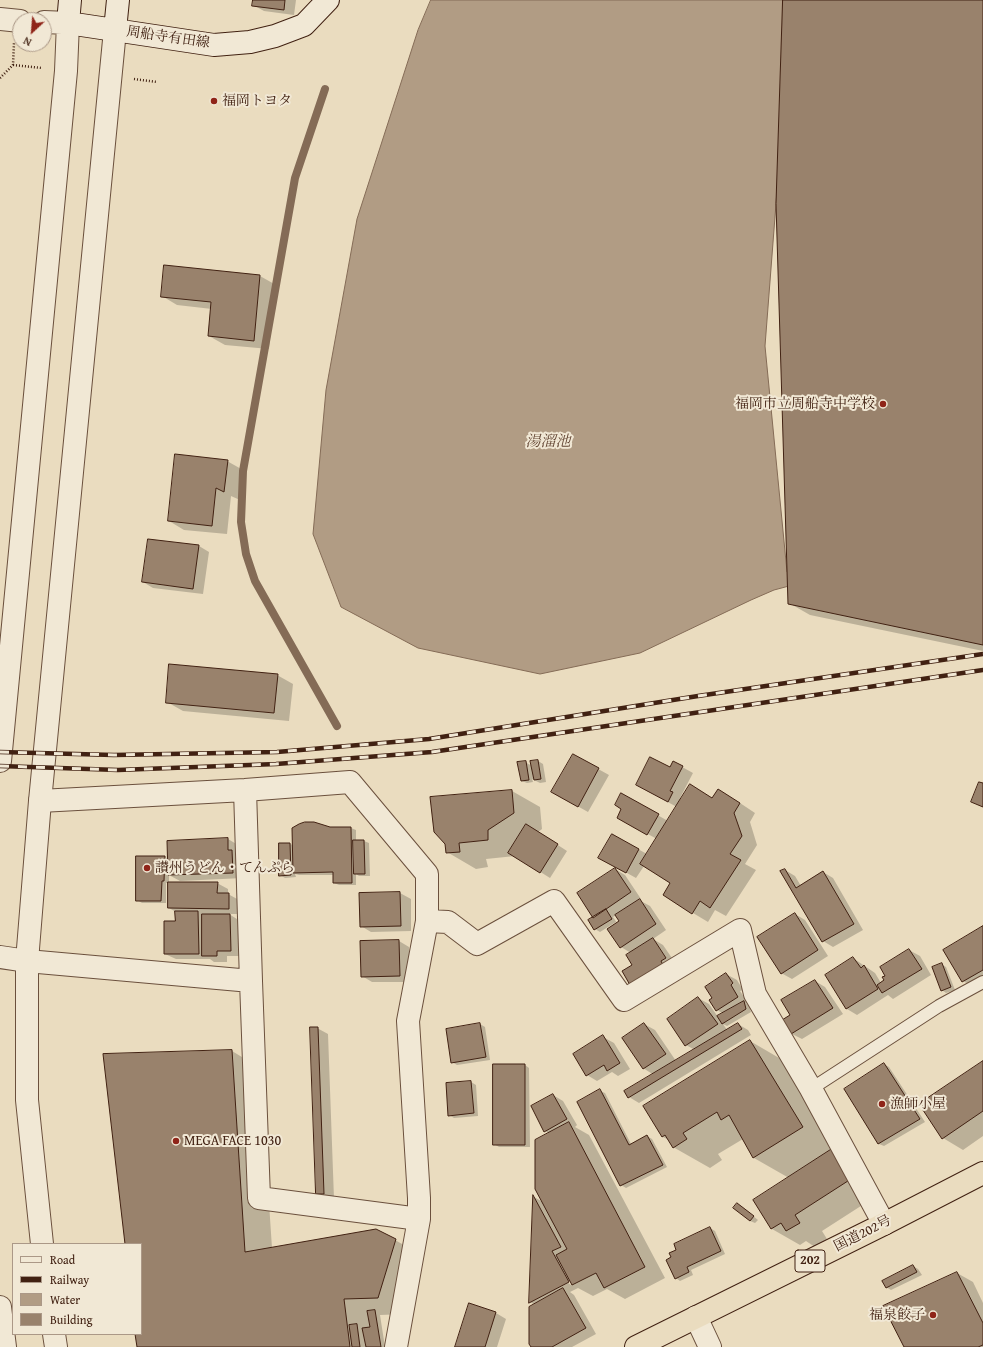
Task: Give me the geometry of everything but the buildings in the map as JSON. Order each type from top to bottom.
[{"type":"highway","name":"国道202号","points":[[636,1347],[884,1224],[983,1173]]},
{"type":"street","points":[[0,761],[66,70],[70,0]]},
{"type":"street","name":"周船寺有田線","points":[[115,30],[118,0]]},
{"type":"street","name":"周船寺有田線","points":[[52,22],[68,22],[214,45],[250,42],[275,36],[304,25],[328,0]]},
{"type":"street","points":[[0,19],[12,20]]},
{"type":"street","points":[[42,1243],[27,1100],[27,961],[40,801],[115,30]]},
{"type":"street","points":[[40,801],[245,790],[350,782],[427,874],[427,921],[408,1021],[419,1219],[396,1347]]},
{"type":"street","points":[[245,790],[259,1198],[419,1219]]},
{"type":"street","points":[[427,921],[448,922],[477,944],[554,901],[624,1000],[740,930],[755,994],[811,1089],[884,1224]]},
{"type":"street","points":[[0,957],[27,961],[251,981]]},
{"type":"street","points":[[0,1307],[5,1347]]},
{"type":"street","points":[[696,1317],[710,1347]]},
{"type":"street","points":[[54,1335],[56,1347]]},
{"type":"lane","points":[[811,1089],[939,1006],[983,982]]},
{"type":"water","name":"湯溜池","points":[[431,0],[783,0],[780,152],[765,346],[787,572],[804,582],[774,590],[640,653],[540,674],[418,648],[341,607],[313,534],[326,390],[357,219],[418,30]]},
{"type":"waterway","points":[[325,89],[295,178],[243,471],[241,522],[246,554],[255,581],[337,726]]},
{"type":"railway","points":[[0,752],[114,755],[277,752],[429,739],[698,696],[983,654]]},
{"type":"railway","points":[[0,766],[118,770],[276,764],[432,752],[983,670]]},
{"type":"place","name":"福岡トヨタ","points":[[214,101]]},
{"type":"place","name":"福岡市立周船寺中学校","points":[[883,404]]},
{"type":"place","name":"讃州うどん・てんぷら","points":[[147,868]]},
{"type":"place","name":"漁師小屋","points":[[882,1104]]},
{"type":"place","name":"MEGA FACE 1030","points":[[176,1141]]},
{"type":"place","name":"福泉餃子","points":[[933,1315]]}]
